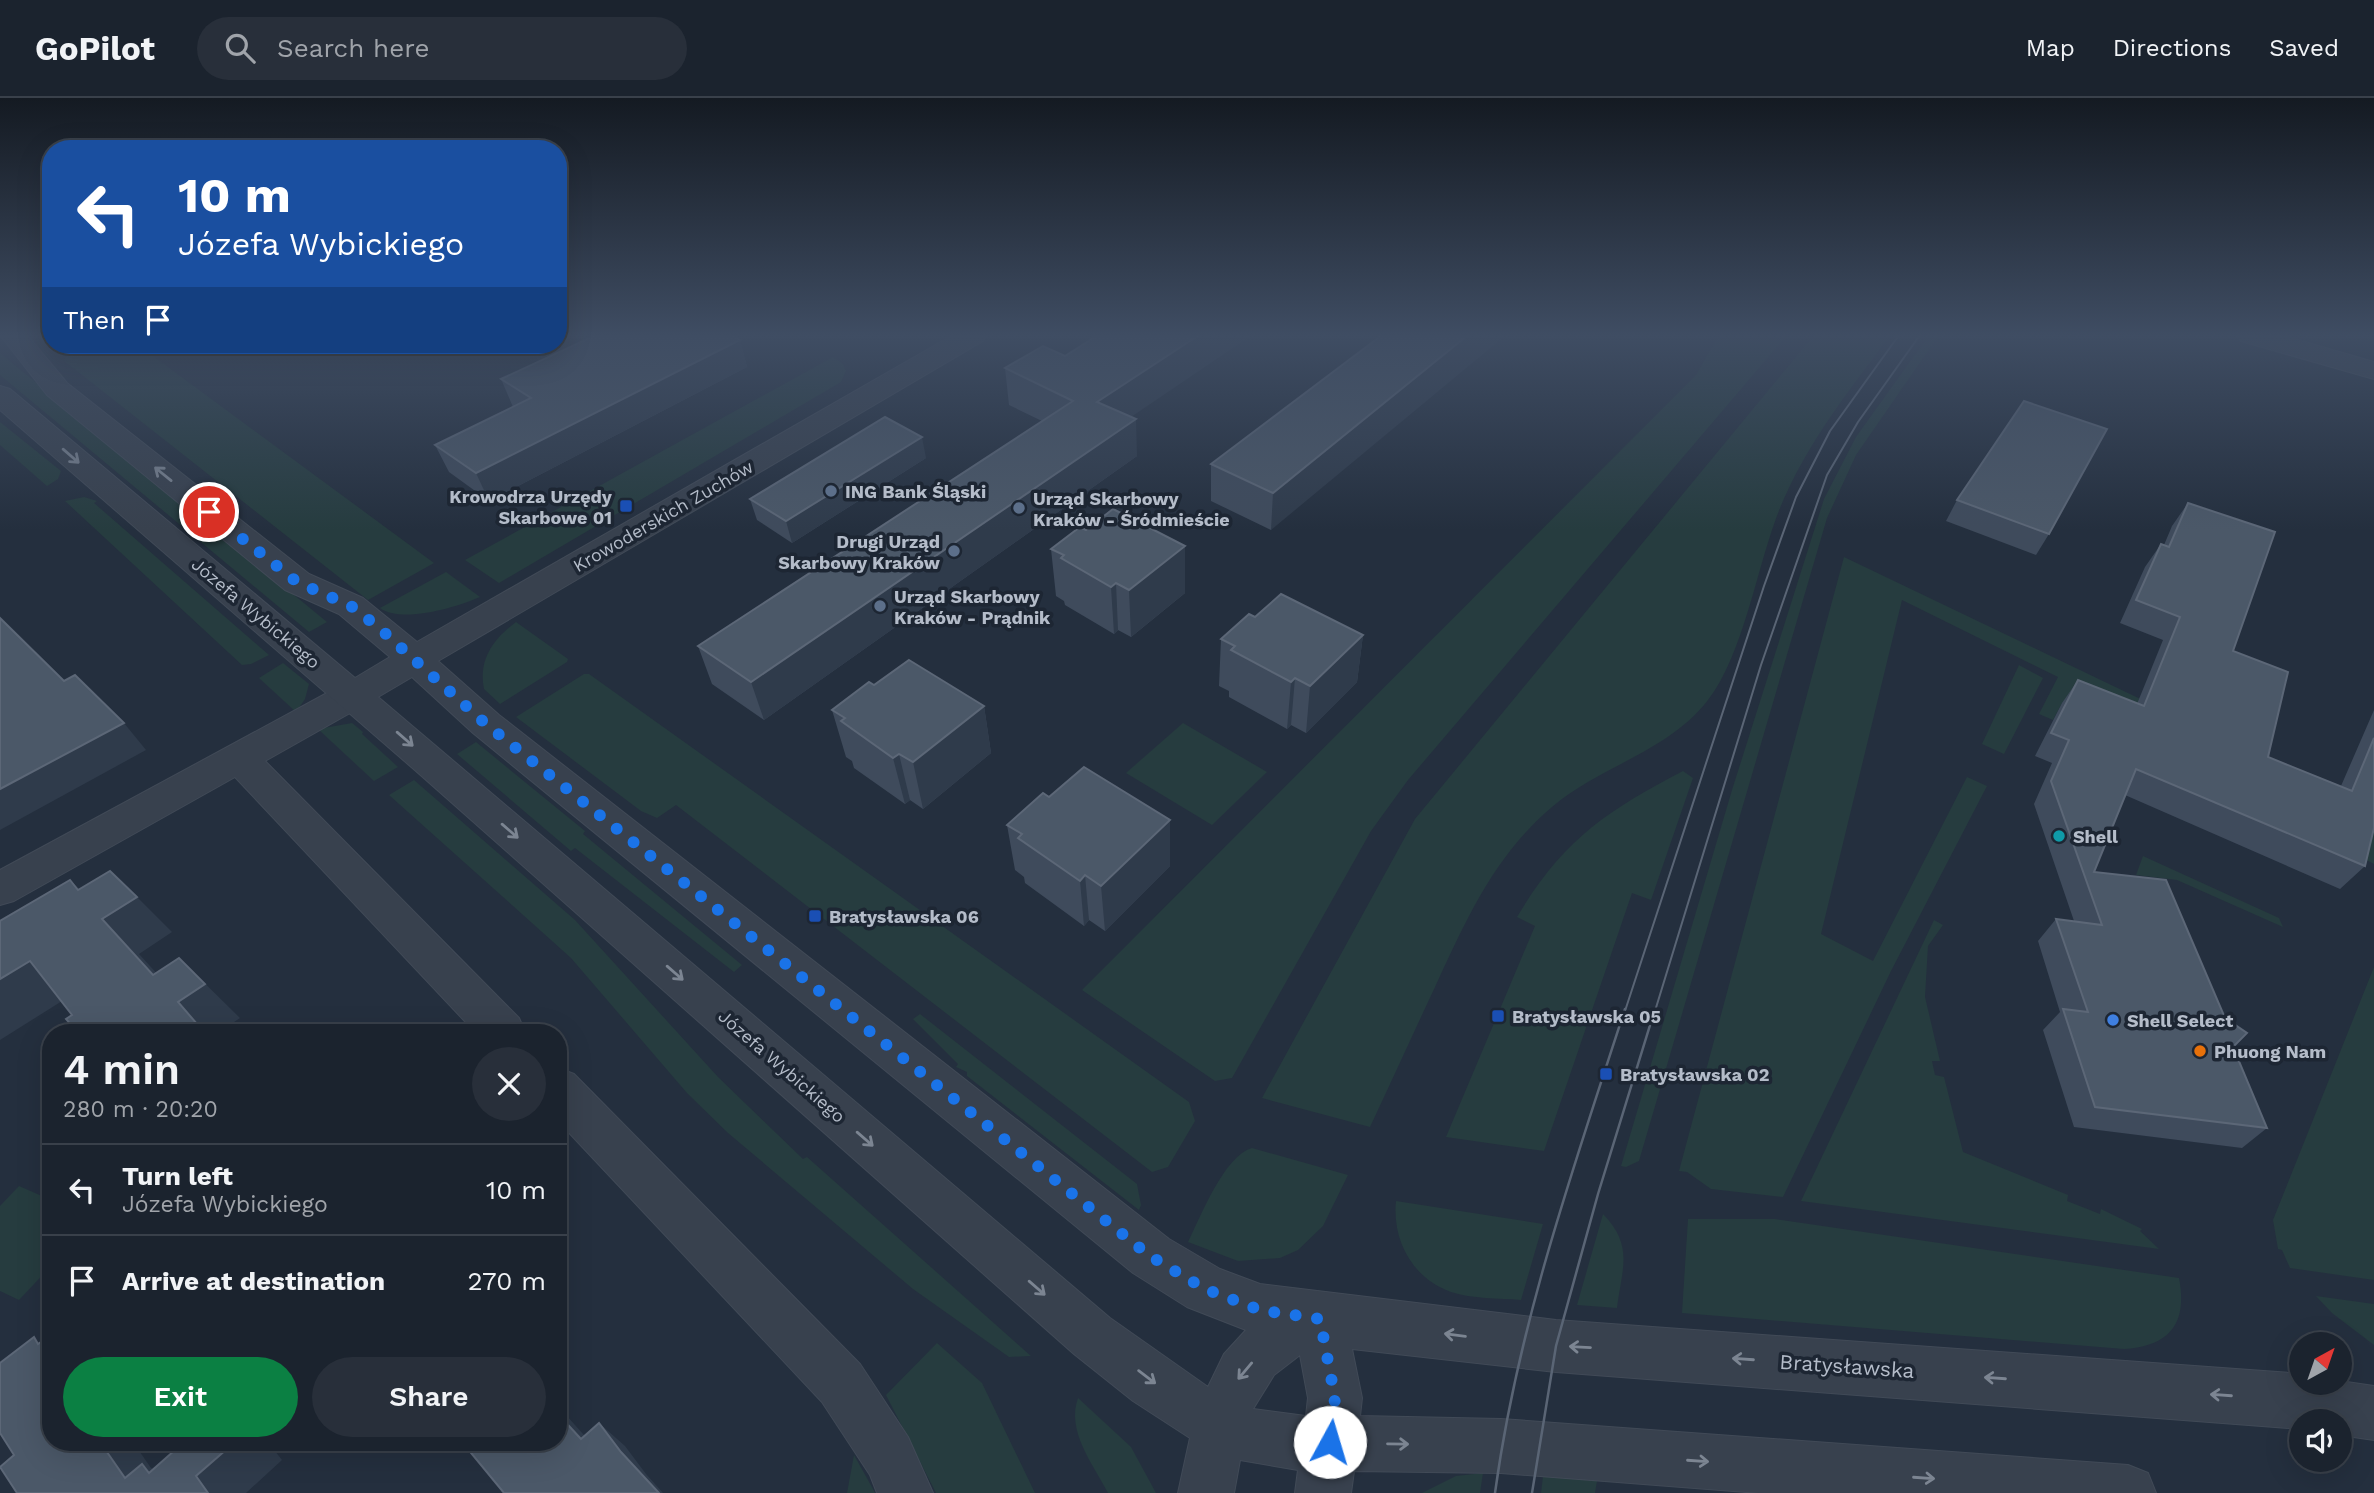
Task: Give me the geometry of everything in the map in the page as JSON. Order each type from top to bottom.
[{"type":"street","name":"Józefa Wybickiego","points":[[6,400],[353,695],[1092,1336],[1152,1382],[1220,1426]]},
{"type":"street","points":[[71,400],[297,582],[351,606],[486,724],[1150,1256],[1205,1289],[1260,1310],[1320,1319]]},
{"type":"street","name":"Krowoderskich Zuchów","points":[[353,695],[861,400]]},
{"type":"street","points":[[0,889],[353,695]]},
{"type":"street","points":[[239,758],[495,1024]]},
{"type":"street","points":[[567,1098],[841,1383],[862,1410],[889,1456],[905,1493]]},
{"type":"street","points":[[1206,1493],[1220,1426],[1238,1378],[1270,1343],[1320,1319]]},
{"type":"street","points":[[1320,1319],[1335,1398],[1327,1468]]},
{"type":"street","name":"Bratysławska","points":[[1320,1319],[1556,1346],[2290,1400],[2374,1413]]},
{"type":"street","points":[[1220,1426],[1259,1438],[1302,1443],[1327,1468]]},
{"type":"street","points":[[1327,1468],[1501,1446],[2128,1493]]},
{"type":"green space","points":[[30,400],[57,400],[327,622],[309,632]]},
{"type":"green space","points":[[114,400],[213,400],[434,563],[368,600]]},
{"type":"green space","points":[[755,400],[810,400],[499,583],[465,560]]},
{"type":"green space","points":[[1671,400],[1732,400],[1408,780],[1371,831],[1232,1078],[1215,1081],[1082,990]]},
{"type":"green space","points":[[1760,400],[1843,400],[1803,461],[1780,508],[1741,634],[1720,681],[1708,700],[1674,733],[1591,780],[1552,807],[1514,846],[1483,890],[1470,914],[1370,1127],[1262,1098],[1415,819]]},
{"type":"green space","points":[[1882,400],[1894,400],[1856,455],[1827,518],[1639,1161],[1626,1167],[1621,1166],[1732,790],[1824,499],[1856,437]]},
{"type":"green space","points":[[0,422],[61,471],[58,479],[47,486],[0,445]]},
{"type":"green space","points":[[84,497],[97,501],[94,503],[269,655],[251,664],[242,665],[65,501]]},
{"type":"green space","points":[[1844,557],[2374,811],[2374,864],[2062,703],[2053,720],[2039,714],[2058,677],[1902,600],[1821,934],[1873,961],[1967,777],[1987,786],[1891,971],[1783,1197],[1711,1189],[1687,1172],[1679,1171]]},
{"type":"green space","points":[[446,572],[480,597],[444,609],[415,614],[390,613],[380,608]]},
{"type":"green space","points":[[516,622],[568,659],[500,704],[484,689],[483,669],[494,643]]},
{"type":"green space","points":[[283,663],[309,684],[305,699],[296,712],[259,678]]},
{"type":"green space","points":[[2019,665],[2043,678],[2004,754],[1982,744]]},
{"type":"green space","points":[[584,674],[589,674],[1189,1102],[1195,1121],[1168,1167],[1152,1172],[676,805],[657,818],[641,811],[516,717]]},
{"type":"green space","points":[[352,723],[398,767],[374,781],[318,729]]},
{"type":"green space","points":[[1183,723],[1267,772],[1212,825],[1126,773]]},
{"type":"green space","points":[[476,742],[742,965],[734,972],[575,848],[571,851],[457,754]]},
{"type":"green space","points":[[1683,771],[1693,778],[1651,900],[1632,893],[1544,1151],[1446,1137],[1535,926],[1517,917],[1551,868],[1588,830],[1631,800]]},
{"type":"green space","points":[[414,780],[575,920],[718,1077],[803,1159],[807,1157],[1031,1356],[1009,1357],[913,1289],[728,1133],[687,1093],[571,958],[389,795]]},
{"type":"green space","points":[[2143,856],[2279,918],[2283,927],[2177,880],[2136,875]]},
{"type":"green space","points":[[1934,920],[1943,925],[1928,946],[1925,997],[1940,1061],[1932,1061],[1935,1075],[1944,1077],[1963,1152],[2068,1195],[2067,1201],[2100,1214],[2101,1209],[2142,1229],[2140,1231],[2159,1249],[1801,1201]]},
{"type":"green space","points":[[2374,967],[2374,1280],[2290,1268],[2282,1250],[2278,1249],[2273,1220]]},
{"type":"green space","points":[[920,1014],[1137,1184],[1141,1205],[1139,1210],[967,1076],[967,1072],[956,1067],[958,1064],[913,1019]]},
{"type":"green space","points":[[1252,1148],[1348,1175],[1323,1226],[1298,1250],[1280,1258],[1238,1261],[1188,1242],[1223,1174],[1242,1153]]},
{"type":"green space","points":[[19,1186],[42,1196],[42,1276],[19,1300],[0,1291],[0,1206]]},
{"type":"green space","points":[[1396,1201],[1543,1224],[1521,1300],[1459,1294],[1437,1286],[1425,1277],[1407,1256],[1401,1243],[1397,1230]]},
{"type":"green space","points":[[1603,1214],[1619,1237],[1624,1258],[1617,1308],[1577,1305]]},
{"type":"green space","points":[[1688,1219],[1775,1219],[2179,1278],[2181,1308],[2172,1330],[2164,1337],[2140,1347],[2124,1349],[1682,1313]]},
{"type":"green space","points":[[2316,1296],[2374,1304],[2374,1345],[2332,1313]]},
{"type":"green space","points":[[937,1343],[982,1383],[1035,1493],[936,1493],[886,1395]]},
{"type":"green space","points":[[1078,1398],[1131,1447],[1156,1493],[1108,1493],[1078,1435],[1075,1410]]},
{"type":"green space","points":[[854,1455],[873,1489],[875,1493],[847,1493]]},
{"type":"green space","points":[[1483,1473],[1480,1493],[1422,1493],[1456,1476]]},
{"type":"green space","points":[[1543,1476],[1597,1481],[1595,1493],[1541,1493]]},
{"type":"building","points":[[527,400],[621,400],[476,473],[435,445]]},
{"type":"building","points":[[1100,400],[1097,402],[1136,419],[751,682],[698,646],[1073,401]]},
{"type":"building","points":[[1296,400],[1388,400],[1273,493],[1211,464]]},
{"type":"building","points":[[2024,401],[2107,429],[2049,534],[1957,500]]},
{"type":"building","points":[[885,417],[922,437],[786,521],[750,499]]},
{"type":"building","points":[[2188,503],[2275,532],[2233,651],[2288,672],[2268,757],[2352,791],[2374,738],[2374,828],[2365,866],[2136,769],[2094,872],[2166,880],[2225,1018],[2247,1033],[2233,1047],[2267,1128],[2095,1107],[2063,1009],[2088,1012],[2056,919],[2102,925],[2051,781],[2069,740],[2051,733],[2078,680],[2144,706],[2180,617],[2136,600],[2161,544],[2169,547]]},
{"type":"building","points":[[1113,509],[1185,546],[1129,590],[1116,583],[1111,587],[1061,558],[1064,555],[1051,549],[1080,527],[1086,530]]},
{"type":"building","points":[[1281,594],[1363,635],[1310,686],[1295,678],[1291,682],[1231,650],[1235,646],[1221,639],[1249,614],[1255,617]]},
{"type":"building","points":[[0,618],[64,681],[75,675],[124,723],[0,789]]},
{"type":"building","points":[[909,660],[984,706],[913,762],[899,754],[893,758],[841,721],[845,718],[832,710],[869,682],[874,685]]},
{"type":"building","points":[[1084,767],[1170,820],[1101,886],[1085,875],[1080,881],[1018,838],[1022,834],[1007,825],[1043,793],[1049,797]]},
{"type":"building","points":[[110,871],[137,897],[102,919],[153,975],[179,958],[205,984],[178,1002],[197,1024],[70,1024],[66,1019],[72,1015],[30,961],[0,979],[0,921],[70,880],[78,890]]},
{"type":"building","points":[[34,1337],[38,1344],[42,1341],[42,1451],[106,1451],[125,1478],[142,1464],[149,1473],[174,1451],[225,1451],[196,1476],[208,1493],[17,1493],[0,1467],[14,1455],[0,1433],[0,1363]]},
{"type":"building","points":[[599,1423],[621,1452],[659,1493],[504,1493],[469,1451],[567,1451],[567,1424],[581,1439]]},
{"type":"tram line","points":[[1625,1011],[1764,586],[1796,497],[1830,431],[1852,400]]},
{"type":"tram line","points":[[1655,1011],[1761,665],[1827,475],[1874,400]]},
{"type":"tram line","points":[[1495,1493],[1518,1369],[1549,1248],[1625,1009]]},
{"type":"tram line","points":[[1532,1493],[1556,1346],[1598,1194],[1655,1009]]},
{"type":"place","name":"ING Bank Śląski","points":[[831,491]]},
{"type":"place","name":"Krowodrza Urzędy Skarbowe 01","points":[[626,506]]},
{"type":"place","name":"Urząd Skarbowy Kraków - Śródmieście","points":[[1019,508]]},
{"type":"place","name":"Drugi Urząd Skarbowy Kraków","points":[[954,551]]},
{"type":"place","name":"Urząd Skarbowy Kraków - Prądnik","points":[[880,606]]},
{"type":"place","name":"Shell","points":[[2059,836]]},
{"type":"place","name":"Bratysławska 06","points":[[815,916]]},
{"type":"place","name":"Bratysławska 05","points":[[1498,1016]]},
{"type":"place","name":"Shell Select","points":[[2113,1020]]},
{"type":"place","name":"Phuong Nam","points":[[2200,1051]]},
{"type":"place","name":"Bratysławska 02","points":[[1606,1074]]},
{"type":"route","points":[[209,512],[297,582],[351,606],[378,627],[486,724],[1150,1256],[1205,1289],[1260,1310],[1320,1319],[1335,1398],[1330,1442]]}]
